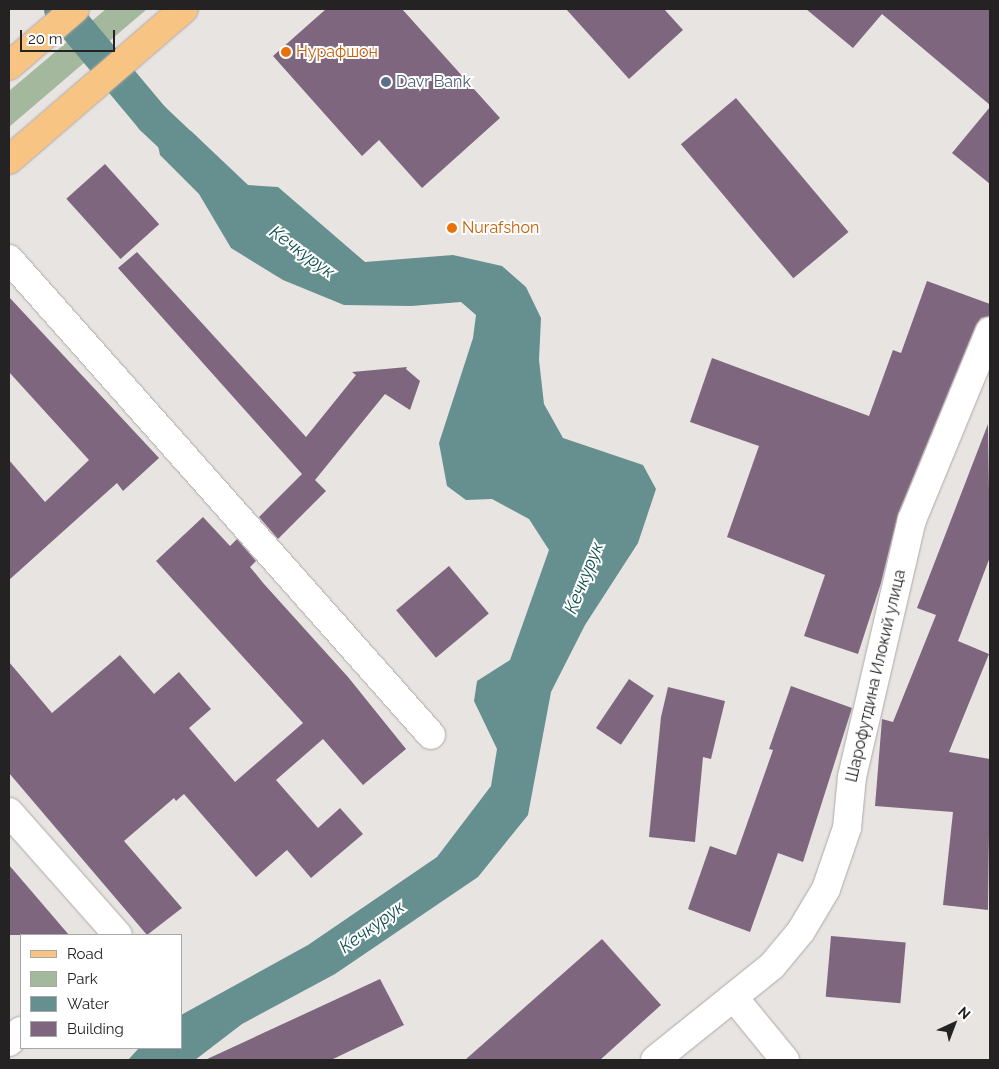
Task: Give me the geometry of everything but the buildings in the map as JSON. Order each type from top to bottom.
[{"type":"main road","points":[[9,66],[76,9]]},
{"type":"main road","points":[[9,160],[184,9]]},
{"type":"street","points":[[9,259],[431,735]]},
{"type":"street","name":"Шарофутдина Илокий улица","points":[[656,1060],[735,999],[772,966],[801,931],[826,889],[847,828],[852,777],[912,520],[990,331]]},
{"type":"street","points":[[9,812],[117,934]]},
{"type":"street","points":[[735,999],[785,1060]]},
{"type":"street","points":[[9,1042],[20,1032]]},
{"type":"green space","points":[[106,9],[147,9],[9,127],[9,91]]},
{"type":"water","points":[[152,118],[191,131],[248,185],[278,187],[365,262],[453,255],[502,266],[526,287],[541,318],[539,360],[544,404],[563,438],[643,465],[656,489],[638,543],[585,625],[551,692],[528,815],[478,877],[335,974],[242,1024],[195,1060],[128,1060],[138,1049],[182,1049],[182,1014],[308,945],[437,857],[491,786],[497,749],[474,701],[477,681],[510,660],[549,550],[529,519],[492,499],[466,500],[447,486],[439,443],[473,338],[476,315],[461,302],[411,306],[344,305],[283,280],[231,248],[199,194],[160,155]]},
{"type":"waterway","name":"Кечкурук","points":[[61,9],[152,118],[185,149]]},
{"type":"place","name":"Нурафшон","points":[[286,52]]},
{"type":"place","name":"Davr Bank","points":[[386,82]]},
{"type":"place","name":"Nurafshon","points":[[452,228]]}]
